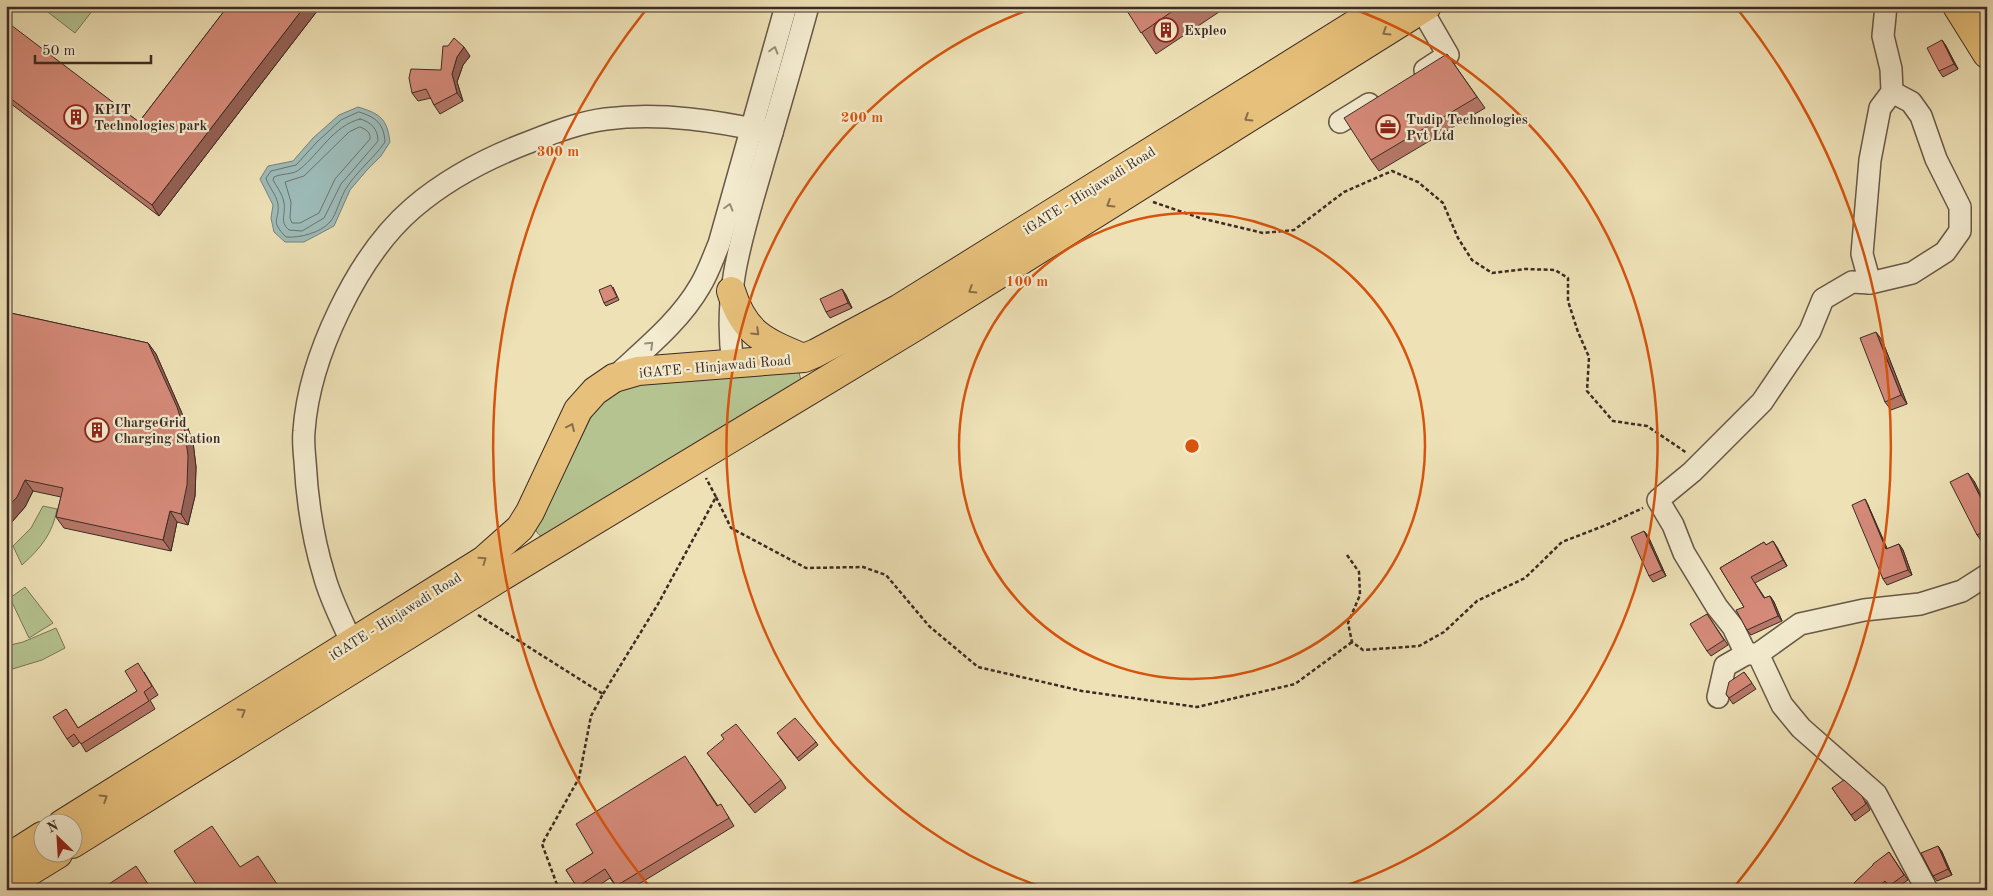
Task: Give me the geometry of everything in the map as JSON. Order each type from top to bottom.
[{"type":"main road","name":"iGATE - Hinjawadi Road","points":[[82,838],[461,602],[913,328],[1136,188],[1155,162],[1384,6]]},
{"type":"main road","points":[[1957,6],[1987,54]]},
{"type":"main road","points":[[1984,6],[1987,10]]},
{"type":"main road","name":"iGATE - Hinjawadi Road","points":[[78,814],[484,560],[520,528],[547,477],[578,410],[595,391],[614,378],[653,369],[804,358],[840,341],[900,308],[1424,8]]},
{"type":"main road","points":[[731,291],[737,310],[756,333],[769,343],[804,358]]},
{"type":"main road","points":[[520,528],[536,556]]},
{"type":"main road","points":[[6,858],[32,842]]},
{"type":"main road","points":[[6,886],[42,864]]},
{"type":"street","points":[[614,378],[679,315],[700,288],[710,267],[719,244],[786,6]]},
{"type":"street","points":[[733,364],[729,338],[731,291],[738,249],[808,6]]},
{"type":"street","points":[[1870,283],[1862,254],[1870,160],[1880,108],[1892,92],[1890,69],[1883,36],[1886,6]]},
{"type":"street","points":[[1340,122],[1448,55],[1424,8]]},
{"type":"street","points":[[1892,92],[1911,102],[1921,116],[1936,158],[1960,207],[1960,231],[1945,252],[1912,273],[1870,283],[1852,282],[1823,299],[1810,331],[1762,402],[1692,472],[1658,500],[1673,525],[1684,553],[1717,607],[1752,654],[1782,705],[1801,728],[1876,794],[1927,890]]},
{"type":"street","points":[[352,643],[324,577],[309,505],[303,432],[317,362],[330,328],[366,264],[388,234],[412,210],[443,185],[473,166],[521,145],[577,126],[606,119],[642,117],[713,121],[772,133]]},
{"type":"street","points":[[1718,697],[1725,666],[1752,654],[1800,624],[1864,610],[1920,604],[1962,591],[1987,575]]},
{"type":"path","points":[[1136,188],[1154,203],[1200,218],[1263,233],[1294,230],[1344,192],[1392,171],[1418,182],[1443,203],[1458,238],[1472,260],[1492,273],[1524,269],[1555,270],[1568,278],[1568,301],[1578,332],[1589,356],[1587,391],[1614,421],[1647,426],[1687,452],[1692,472]]},
{"type":"path","points":[[696,459],[731,528],[806,568],[863,567],[886,575],[929,626],[978,666],[1082,691],[1197,707],[1295,684],[1352,642]]},
{"type":"path","points":[[560,890],[542,844],[579,778],[591,716],[658,604],[716,497]]},
{"type":"path","points":[[1347,555],[1359,572],[1360,595],[1348,623],[1352,642],[1363,650],[1420,646],[1444,632],[1477,601],[1525,578],[1562,542],[1606,525],[1658,500]]},
{"type":"path","points":[[461,602],[484,619],[603,694]]},
{"type":"green space","points":[[40,6],[96,6],[75,33]]},
{"type":"green space","points":[[798,369],[801,380],[550,537],[537,533],[535,528],[591,417],[607,396],[635,383]]},
{"type":"green space","points":[[43,506],[57,509],[53,525],[45,540],[22,565],[13,546],[31,528]]},
{"type":"green space","points":[[25,587],[53,623],[29,638],[10,598]]},
{"type":"green space","points":[[56,628],[65,648],[42,660],[6,671],[6,646],[23,642]]},
{"type":"water","points":[[358,107],[372,112],[382,119],[387,128],[390,142],[381,156],[350,190],[334,226],[304,242],[285,242],[274,232],[271,218],[273,205],[260,179],[268,166],[293,161],[313,138],[339,115]]},
{"type":"building","name":"KPIT Technologies park","points":[[228,6],[305,6],[152,205],[6,95],[7,22],[139,122]]},
{"type":"building","points":[[1124,6],[1180,6],[1141,33]]},
{"type":"building","points":[[454,38],[464,47],[457,57],[452,74],[457,93],[434,105],[426,89],[412,93],[409,78],[411,69],[441,70],[443,46],[448,46]]},
{"type":"building","points":[[1942,40],[1954,64],[1939,71],[1927,48]]},
{"type":"building","points":[[1447,54],[1477,97],[1371,160],[1344,118]]},
{"type":"building","points":[[611,285],[617,297],[604,303],[599,290]]},
{"type":"building","points":[[842,289],[848,303],[826,312],[820,299]]},
{"type":"building","name":"ChargeGrid Charging Station","points":[[6,312],[148,343],[177,407],[185,432],[188,456],[187,485],[181,514],[170,511],[163,540],[56,517],[63,488],[25,480],[17,497],[6,509]]},
{"type":"building","points":[[1876,332],[1901,395],[1885,402],[1860,338]]},
{"type":"building","points":[[1968,473],[1987,510],[1987,530],[1977,535],[1950,482]]},
{"type":"building","points":[[1865,499],[1886,549],[1899,544],[1908,570],[1883,579],[1852,505]]},
{"type":"building","points":[[1644,531],[1662,570],[1649,576],[1631,537]]},
{"type":"building","points":[[1773,541],[1783,560],[1751,577],[1764,598],[1770,596],[1778,616],[1747,630],[1736,610],[1744,607],[1720,568],[1764,542],[1766,545]]},
{"type":"building","points":[[1707,614],[1724,640],[1707,651],[1690,624]]},
{"type":"building","points":[[138,663],[152,686],[144,692],[149,701],[81,744],[74,734],[67,739],[53,717],[66,709],[78,728],[137,691],[125,671]]},
{"type":"building","points":[[1744,672],[1752,683],[1729,698],[1726,694],[1729,682]]},
{"type":"building","points":[[795,718],[816,742],[797,758],[777,733]]},
{"type":"building","points":[[736,724],[781,780],[749,805],[707,753],[724,739],[721,735]]},
{"type":"building","points":[[685,756],[717,806],[721,804],[729,818],[616,886],[605,869],[577,887],[566,870],[593,853],[576,824]]},
{"type":"building","points":[[1844,780],[1862,796],[1866,804],[1851,815],[1832,788]]},
{"type":"building","points":[[212,826],[240,867],[258,856],[281,890],[200,890],[174,851]]},
{"type":"building","points":[[1938,846],[1948,869],[1933,876],[1921,853]]},
{"type":"building","points":[[1889,852],[1904,875],[1889,886],[1885,881],[1875,890],[1860,890],[1854,883],[1873,864]]},
{"type":"building","points":[[136,866],[152,890],[100,890]]},
{"type":"place","name":"Expleo","points":[[1166,30]]},
{"type":"place","name":"KPIT Technologies park","points":[[76,117]]},
{"type":"place","name":"Tudip Technologies Pvt Ltd","points":[[1388,127]]},
{"type":"place","name":"ChargeGrid Charging Station","points":[[97,430]]}]
